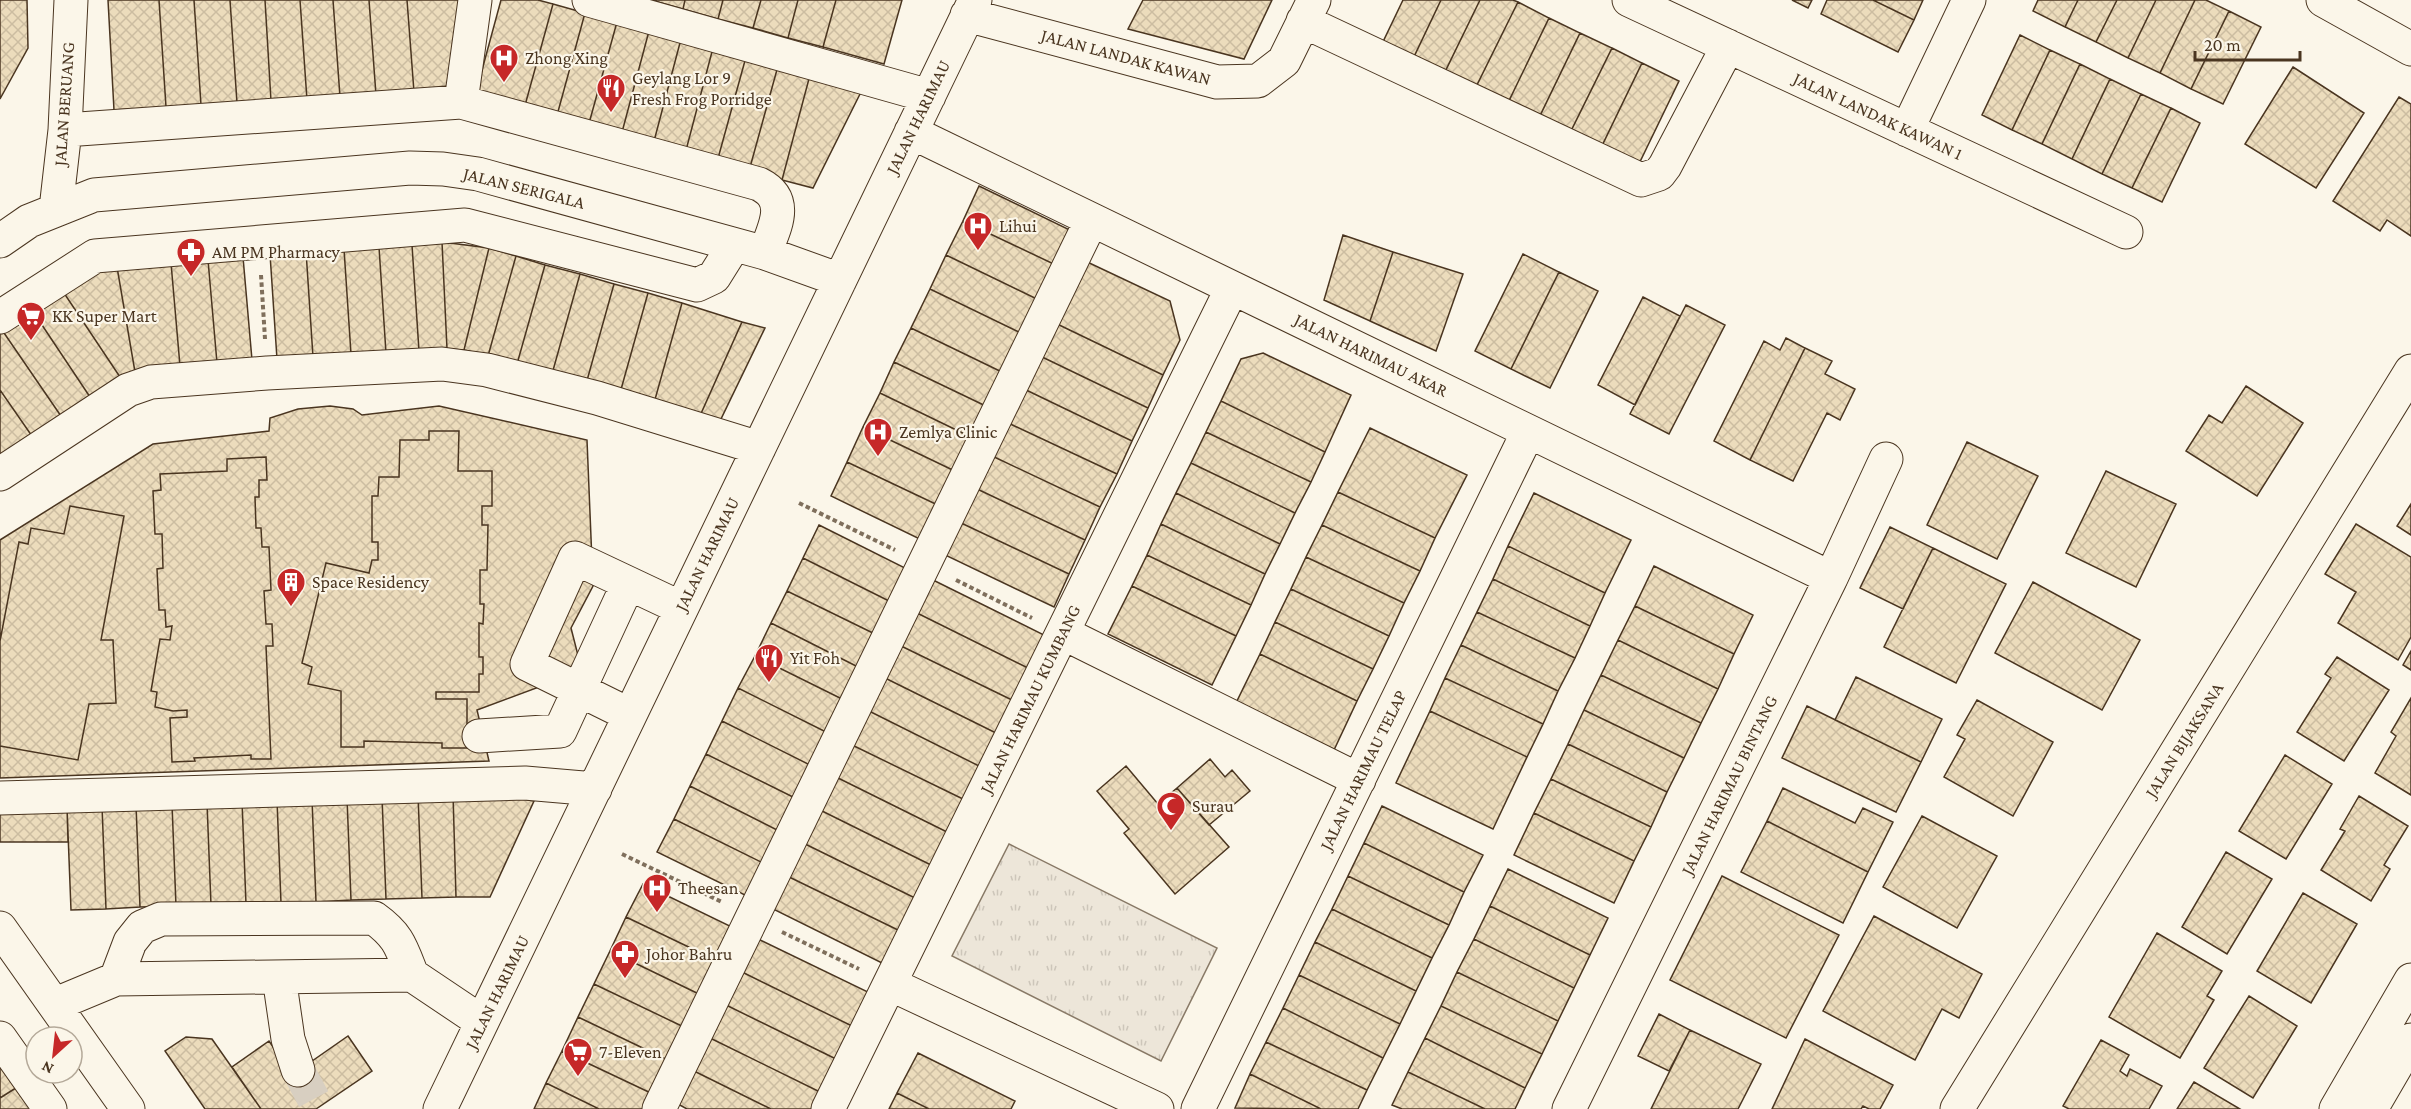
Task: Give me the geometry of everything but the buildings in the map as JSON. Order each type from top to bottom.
[{"type":"street","name":"JALAN BERUANG","points":[[56,209],[64,130],[71,0]]},
{"type":"street","points":[[461,102],[475,0]]},
{"type":"street","points":[[589,0],[929,96]]},
{"type":"street","name":"JALAN LANDAK KAWAN 1","points":[[1629,0],[2126,232]]},
{"type":"street","points":[[1907,130],[1969,0]]},
{"type":"street","points":[[2323,0],[2411,49]]},
{"type":"street","name":"JALAN HARIMAU","points":[[440,1109],[971,8]]},
{"type":"street","name":"JALAN LANDAK KAWAN","points":[[971,8],[1217,82],[1258,81],[1284,61],[1309,11]]},
{"type":"street","points":[[1309,11],[1641,180],[1659,174],[1665,166],[1728,46]]},
{"type":"street","points":[[64,130],[461,102],[769,188],[776,197],[778,207],[765,253]]},
{"type":"street","name":"JALAN HARIMAU AKAR","points":[[911,132],[1831,579]]},
{"type":"street","name":"JALAN SERIGALA","points":[[0,241],[29,221],[94,195],[410,168],[443,169],[478,174],[765,253],[840,280]]},
{"type":"street","points":[[659,1109],[1091,220]]},
{"type":"street","points":[[0,316],[95,256],[465,225],[697,285],[714,277],[734,245]]},
{"type":"street","name":"JALAN HARIMAU KUMBANG","points":[[828,1109],[1232,288]]},
{"type":"street","points":[[0,474],[128,390],[151,382],[267,373],[442,364],[487,370],[597,398],[759,448]]},
{"type":"street","name":"JALAN BIJAKSANA","points":[[1957,1109],[2411,371]]},
{"type":"street","name":"JALAN HARIMAU TELAP","points":[[1198,1109],[1528,432]]},
{"type":"street","name":"JALAN HARIMAU BINTANG","points":[[1569,1109],[1831,579],[1886,459]]},
{"type":"street","points":[[630,716],[527,664],[574,558],[681,608]]},
{"type":"street","points":[[479,736],[560,731],[628,584]]},
{"type":"street","points":[[1063,633],[1359,780]]},
{"type":"street","points":[[0,798],[525,783],[595,789]]},
{"type":"street","points":[[116,979],[130,942],[142,927],[161,919],[374,918],[390,930],[400,944],[412,975]]},
{"type":"street","points":[[0,928],[56,1004],[128,1109]]},
{"type":"street","points":[[56,1004],[116,979],[412,975],[483,1022]]},
{"type":"street","points":[[279,977],[288,1039],[298,1070]]},
{"type":"street","points":[[2336,1109],[2411,980]]},
{"type":"street","points":[[890,984],[1157,1109]]},
{"type":"street","points":[[0,1038],[50,1109]]},
{"type":"street","points":[[2371,1109],[2411,1040]]},
{"type":"path","points":[[258,244],[267,373]]},
{"type":"green space","points":[[1009,844],[1217,948],[1161,1061],[952,956]]},
{"type":"tunnel","points":[[298,1070],[319,1109]]},
{"type":"place","name":"Zhong Xing","points":[[504,84]]},
{"type":"place","name":"Geylang Lor 9 Fresh Frog Porridge","points":[[611,114]]},
{"type":"place","name":"Lihui","points":[[978,252]]},
{"type":"place","name":"AM PM Pharmacy","points":[[191,278]]},
{"type":"place","name":"KK Super Mart","points":[[31,342]]},
{"type":"place","name":"Zemlya Clinic","points":[[878,458]]},
{"type":"place","name":"Space Residency","points":[[291,608]]},
{"type":"place","name":"Yit Foh","points":[[769,684]]},
{"type":"place","name":"Surau","points":[[1171,832]]},
{"type":"place","name":"Theesan","points":[[657,914]]},
{"type":"place","name":"Johor Bahru","points":[[625,980]]},
{"type":"place","name":"7-Eleven","points":[[578,1078]]}]
